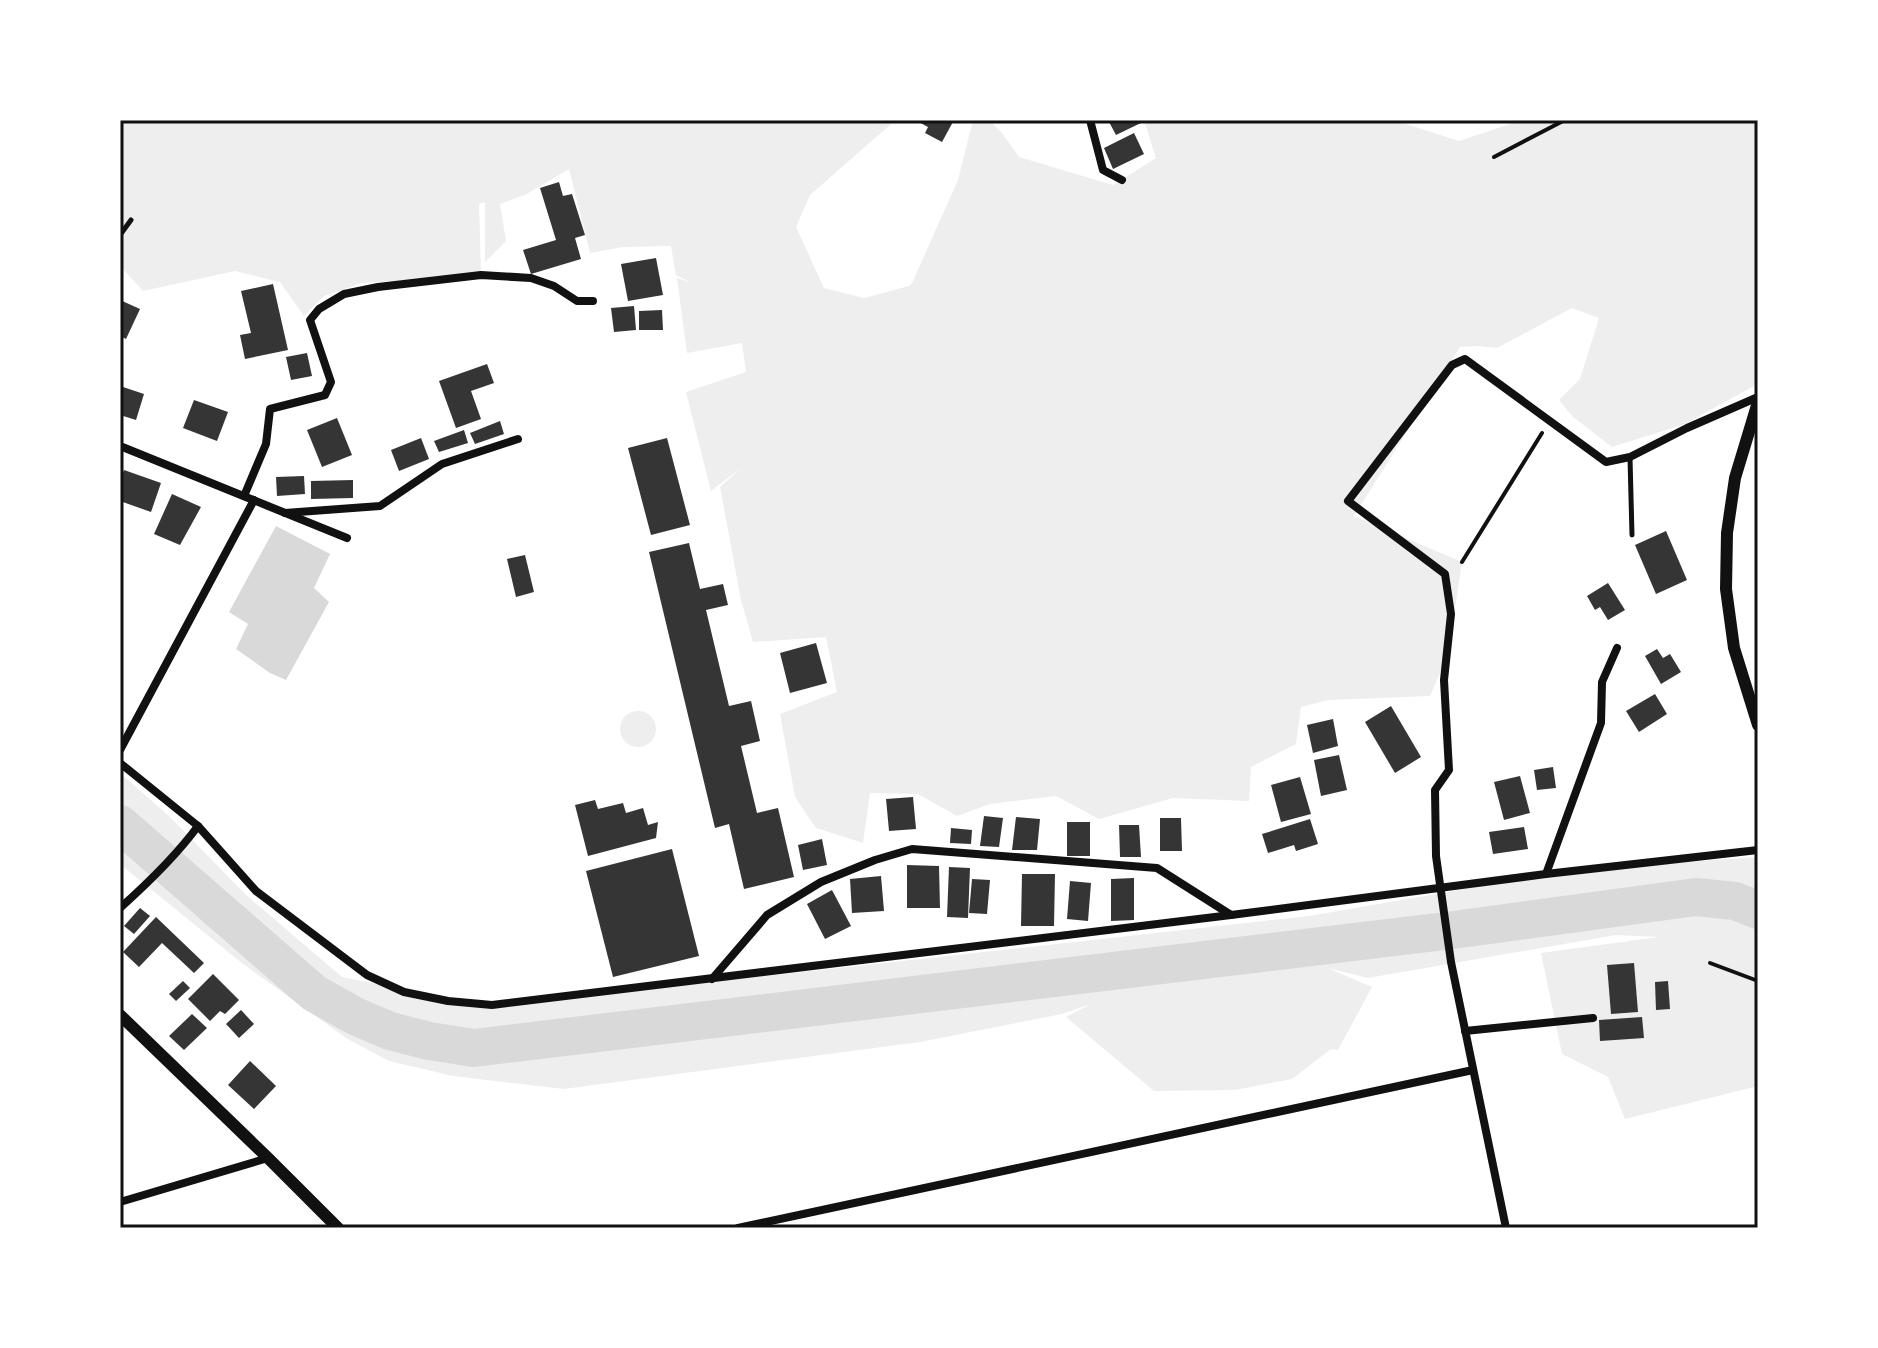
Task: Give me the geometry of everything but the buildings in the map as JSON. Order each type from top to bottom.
[{"type":"street","points":[[1090,120],[1103,170],[1122,180]]},
{"type":"street","points":[[244,496],[266,444],[270,409],[325,395],[331,382],[310,320],[319,309],[344,294],[481,275],[531,278],[554,286],[577,301],[593,301]]},
{"type":"street","points":[[1506,1228],[1451,962],[1436,856],[1435,790],[1449,770],[1444,680],[1451,614],[1445,574],[1348,501],[1452,365],[1465,359],[1606,462],[1630,457],[1687,428],[1758,399]]},
{"type":"street","points":[[1758,399],[1735,478],[1727,533],[1726,589],[1734,648],[1758,725]]},
{"type":"street","points":[[285,513],[380,506],[442,464],[518,439]]},
{"type":"street","points":[[120,446],[347,538]]},
{"type":"street","points":[[120,750],[254,500]]},
{"type":"street","points":[[1546,874],[1601,723],[1602,682],[1617,648]]},
{"type":"street","points":[[120,763],[198,826],[256,891],[367,975],[404,992],[448,1001],[492,1005],[1758,850]]},
{"type":"street","points":[[120,908],[188,840],[198,826]]},
{"type":"street","points":[[712,979],[767,915],[821,882],[912,849],[1157,868],[1231,915]]},
{"type":"street","points":[[120,1015],[338,1228]]},
{"type":"street","points":[[1465,1031],[1593,1018]]},
{"type":"street","points":[[738,1228],[1473,1070]]},
{"type":"street","points":[[120,1202],[268,1158]]},
{"type":"lane","points":[[120,235],[131,220]]},
{"type":"lane","points":[[1630,457],[1632,535]]},
{"type":"path","points":[[1494,157],[1565,120]]},
{"type":"path","points":[[1462,562],[1549,420]]},
{"type":"path","points":[[1710,963],[1758,981]]},
{"type":"shaded area","points":[[120,120],[894,120],[810,195],[796,227],[824,288],[864,298],[912,283],[958,180],[973,120],[989,120],[1019,157],[1113,185],[1156,158],[1144,120],[1394,120],[1459,141],[1522,120],[1758,120],[1758,375],[1754,386],[1685,424],[1612,447],[1572,416],[1559,400],[1580,379],[1599,318],[1572,308],[1497,348],[1460,347],[1354,516],[1462,562],[1448,655],[1430,696],[1328,700],[1301,707],[1296,744],[1251,767],[1249,801],[1173,798],[1099,819],[1056,796],[990,804],[957,816],[918,794],[870,793],[863,843],[816,828],[795,797],[780,714],[837,692],[826,637],[753,642],[741,600],[720,487],[741,468],[711,491],[686,392],[746,372],[742,343],[687,353],[677,278],[690,282],[676,275],[671,246],[623,247],[590,253],[569,169],[525,195],[500,204],[506,241],[485,262],[485,202],[479,204],[481,275],[362,283],[324,296],[304,316],[280,282],[235,271],[143,291],[120,266]]},
{"type":"shaded area","points":[[276,526],[330,554],[314,588],[329,602],[286,680],[270,673],[236,649],[248,624],[229,612]]},
{"type":"shaded area","points":[[638,711],[651,716],[656,729],[651,742],[638,747],[625,742],[620,729],[625,716]]},
{"type":"shaded area","points":[[120,773],[170,817],[245,894],[342,977],[472,1003],[641,990],[1309,916],[1488,885],[1673,863],[1758,857],[1758,1086],[1625,1119],[1608,1077],[1562,1054],[1541,953],[1659,937],[1616,935],[1368,978],[1327,968],[1372,987],[1338,1050],[1331,1049],[1292,1079],[1235,1090],[1154,1091],[1066,1017],[1091,1004],[1062,1014],[920,1042],[564,1089],[453,1076],[389,1061],[346,1038],[243,964],[120,864]]},
{"type":"waterway","points":[[120,824],[314,993],[390,1031],[474,1048],[1453,930],[1696,897],[1735,901],[1758,910]]}]
